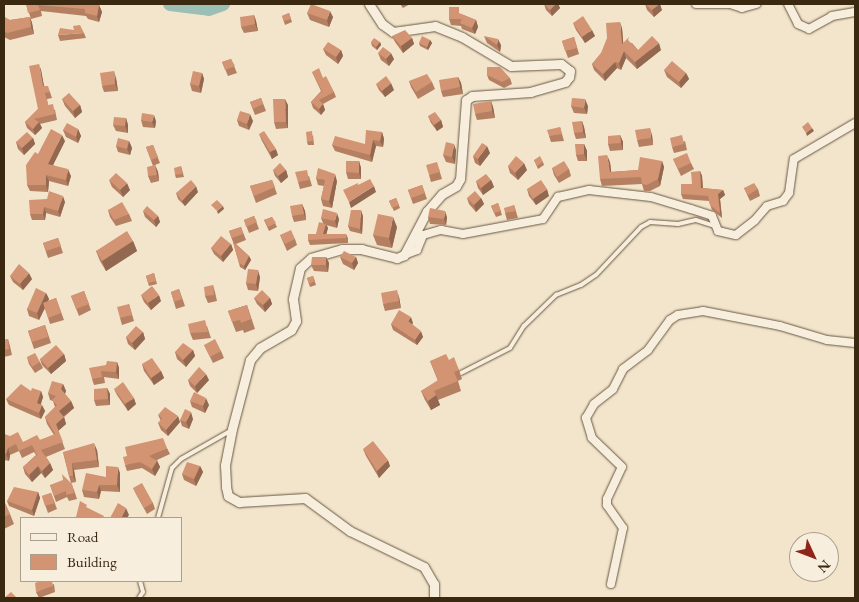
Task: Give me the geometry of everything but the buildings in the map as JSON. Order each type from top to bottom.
[{"type":"street","points":[[369,4],[382,24],[393,32],[435,26],[462,37],[511,66],[522,68],[562,64],[570,71],[565,82],[531,92],[472,96],[466,100],[460,179],[456,186],[442,194],[427,211],[404,255]]},
{"type":"street","points":[[696,4],[730,4],[742,8],[756,4]]},
{"type":"street","points":[[788,4],[798,24],[809,29],[832,16],[855,12]]},
{"type":"street","points":[[434,598],[434,584],[424,567],[350,531],[305,498],[233,500],[226,487],[225,465],[250,360],[260,348],[286,335],[296,321],[294,285],[305,263],[325,252],[342,249],[362,249],[397,258],[417,250],[423,236],[441,230],[463,234],[543,219],[558,197],[589,190],[651,196],[712,216],[718,227],[727,235],[736,235],[755,220],[767,206],[784,201],[789,193],[794,159],[855,123]]},
{"type":"street","points":[[612,584],[623,528],[607,505],[607,499],[622,467],[592,438],[586,418],[594,404],[613,389],[623,369],[648,350],[670,320],[678,314],[703,311],[780,326],[827,340],[855,342]]},
{"type":"lane","points":[[461,373],[510,348],[524,326],[556,294],[581,285],[596,275],[641,227],[650,222],[678,224],[696,220],[718,227]]},
{"type":"lane","points":[[158,517],[172,468],[181,459],[232,430]]},
{"type":"lane","points":[[139,598],[143,592],[140,582]]},
{"type":"waterway","points":[[170,4],[209,9],[223,4]]}]
